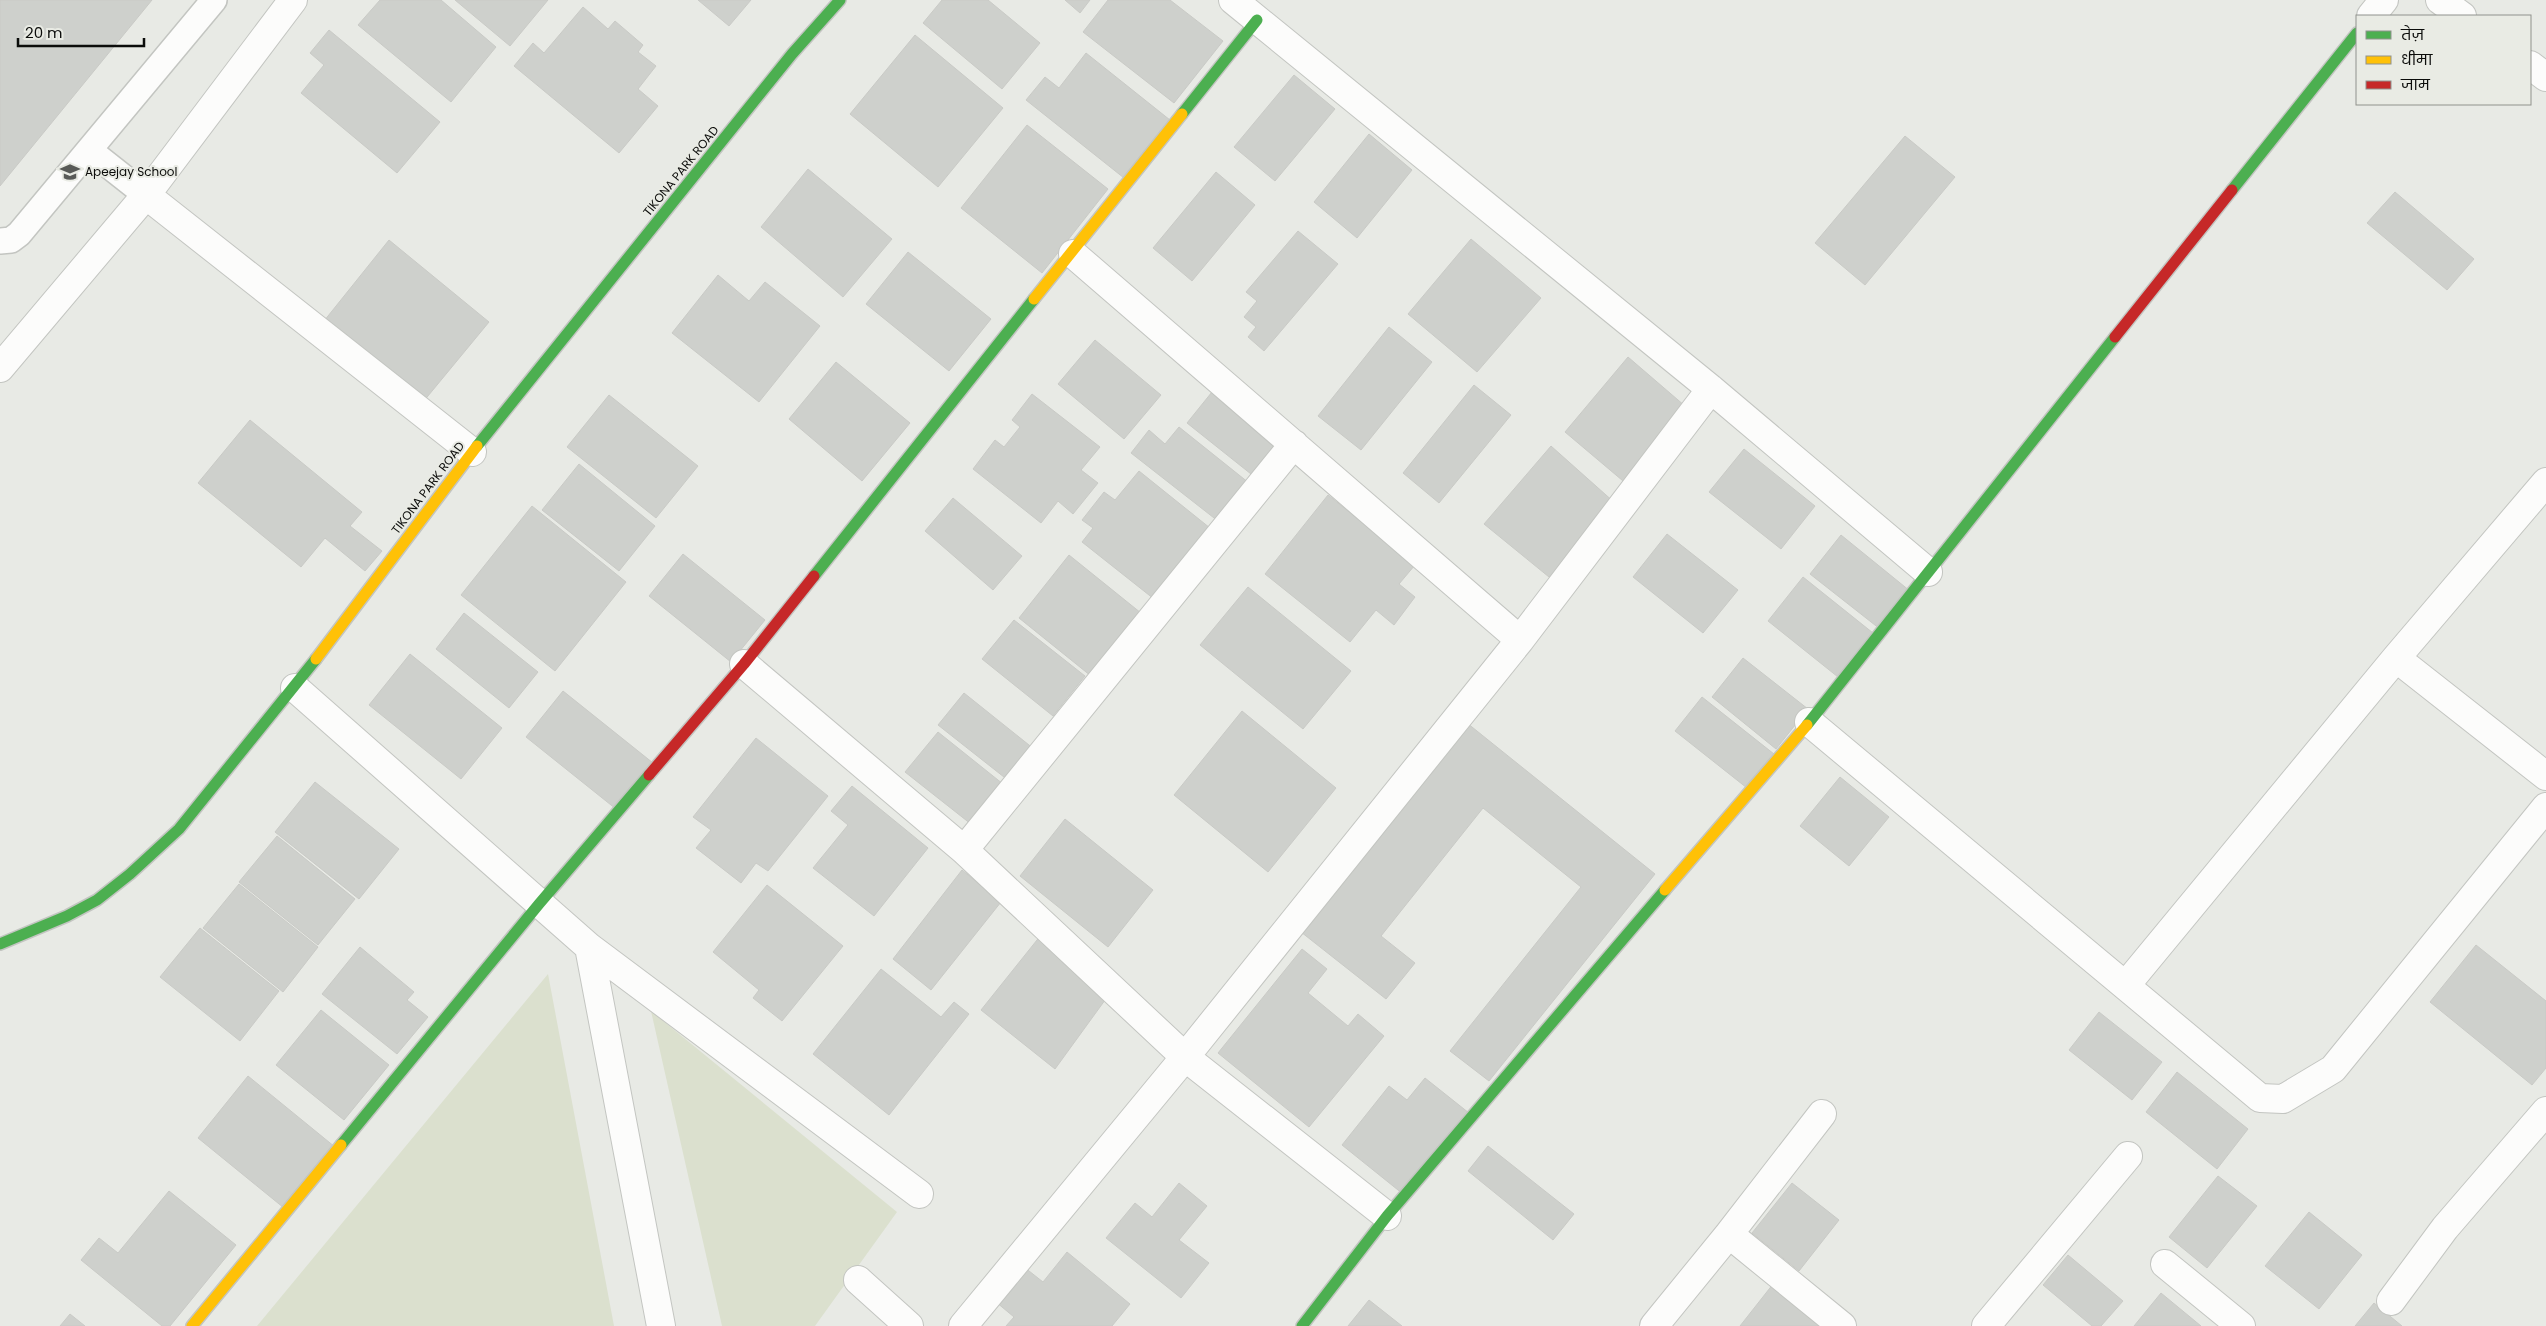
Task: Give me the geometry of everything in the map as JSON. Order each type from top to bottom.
[{"type":"street","points":[[0,368],[146,195],[293,0]]},
{"type":"street","name":"TIKONA PARK ROAD","points":[[0,944],[67,916],[97,900],[130,874],[179,829],[295,688],[472,452],[792,54],[840,0]]},
{"type":"street","points":[[1233,0],[1711,389],[1928,572]]},
{"type":"street","points":[[2372,15],[2384,0]]},
{"type":"street","points":[[2440,0],[2461,15]]},
{"type":"street","points":[[192,1326],[539,904],[744,664],[1073,254],[1257,20]]},
{"type":"street","points":[[1302,1326],[1387,1216],[1809,722],[2356,35]]},
{"type":"street","points":[[2531,66],[2546,77]]},
{"type":"street","points":[[146,195],[472,452]]},
{"type":"street","points":[[1073,254],[1520,640]]},
{"type":"street","points":[[963,1326],[1185,1057],[1520,640],[1711,389]]},
{"type":"street","points":[[964,850],[1294,444]]},
{"type":"street","points":[[2126,985],[2396,658],[2541,499]]},
{"type":"street","points":[[2396,658],[2546,776]]},
{"type":"street","points":[[744,664],[964,850],[1185,1057],[1387,1216]]},
{"type":"street","points":[[295,688],[589,947],[919,1194]]},
{"type":"street","points":[[1809,722],[2260,1098],[2283,1099],[2332,1070],[2546,807]]},
{"type":"street","points":[[589,947],[661,1326]]},
{"type":"street","points":[[2391,1301],[2445,1228],[2546,1111]]},
{"type":"street","points":[[1654,1326],[1729,1234],[1822,1114]]},
{"type":"street","points":[[1986,1326],[2128,1156]]},
{"type":"street","points":[[1729,1234],[1842,1326]]},
{"type":"street","points":[[2165,1264],[2241,1326]]},
{"type":"street","points":[[858,1280],[909,1326]]},
{"type":"lane","points":[[0,241],[11,240],[20,234],[214,0]]},
{"type":"lane","points":[[89,150],[146,195]]},
{"type":"green space","points":[[548,974],[614,1326],[257,1326]]},
{"type":"green space","points":[[651,1011],[897,1212],[815,1326],[722,1326]]},
{"type":"building","points":[[0,0],[152,0],[0,186]]},
{"type":"building","points":[[380,0],[441,0],[496,47],[451,102],[358,25]]},
{"type":"building","points":[[455,0],[548,0],[510,46]]},
{"type":"building","points":[[698,0],[751,0],[729,26]]},
{"type":"building","points":[[942,0],[988,0],[1040,43],[1002,89],[923,23]]},
{"type":"building","points":[[1065,0],[1090,0],[1080,13]]},
{"type":"building","points":[[1108,0],[1170,0],[1223,41],[1174,103],[1083,32]]},
{"type":"building","points":[[583,7],[608,29],[615,21],[643,45],[638,52],[656,66],[638,89],[658,106],[619,153],[514,66],[533,43],[544,53]]},
{"type":"building","points":[[329,30],[440,122],[397,173],[301,93],[324,65],[310,53]]},
{"type":"building","points":[[915,35],[1003,108],[938,187],[850,114]]},
{"type":"building","points":[[1086,53],[1170,120],[1124,178],[1026,100],[1045,77],[1059,88]]},
{"type":"building","points":[[1294,75],[1335,109],[1275,181],[1234,147]]},
{"type":"building","points":[[1027,125],[1108,189],[1042,273],[961,208]]},
{"type":"building","points":[[1369,134],[1412,170],[1357,238],[1314,202]]},
{"type":"building","points":[[1905,136],[1955,177],[1865,285],[1815,243]]},
{"type":"building","points":[[808,169],[892,239],[843,297],[761,227]]},
{"type":"building","points":[[1216,172],[1255,205],[1192,281],[1153,248]]},
{"type":"building","points":[[2395,192],[2474,259],[2447,290],[2367,223]]},
{"type":"building","points":[[1298,231],[1338,264],[1264,351],[1248,337],[1256,327],[1244,317],[1257,301],[1246,292]]},
{"type":"building","points":[[1471,239],[1541,298],[1477,372],[1408,314]]},
{"type":"building","points":[[389,240],[489,322],[423,402],[324,321]]},
{"type":"building","points":[[908,252],[991,319],[949,371],[866,304]]},
{"type":"building","points":[[718,275],[749,301],[765,282],[820,326],[759,402],[672,333]]},
{"type":"building","points":[[1389,327],[1432,362],[1361,450],[1318,416]]},
{"type":"building","points":[[1095,340],[1161,395],[1124,439],[1058,384]]},
{"type":"building","points":[[1628,357],[1692,412],[1629,486],[1565,432]]},
{"type":"building","points":[[836,362],[910,423],[862,481],[789,419]]},
{"type":"building","points":[[1474,385],[1511,415],[1439,503],[1403,473]]},
{"type":"building","points":[[1216,387],[1280,438],[1251,474],[1187,423]]},
{"type":"building","points":[[1032,394],[1100,447],[1081,470],[1098,483],[1073,514],[1058,501],[1041,523],[973,469],[995,440],[1004,447],[1020,427],[1012,420]]},
{"type":"building","points":[[609,395],[698,466],[656,518],[567,447]]},
{"type":"building","points":[[250,420],[362,512],[350,526],[382,551],[365,571],[325,538],[301,567],[198,483]]},
{"type":"building","points":[[1179,427],[1254,487],[1223,525],[1131,453],[1149,430],[1165,444]]},
{"type":"building","points":[[1551,446],[1615,503],[1549,577],[1484,524]]},
{"type":"building","points":[[1744,449],[1815,506],[1781,549],[1709,492]]},
{"type":"building","points":[[579,464],[655,526],[619,571],[542,510]]},
{"type":"building","points":[[1139,471],[1210,528],[1154,599],[1082,542],[1093,528],[1082,520],[1104,492],[1115,500]]},
{"type":"building","points":[[1328,495],[1415,565],[1399,584],[1415,597],[1394,625],[1376,610],[1350,642],[1265,574]]},
{"type":"building","points":[[953,498],[1022,556],[993,590],[925,531]]},
{"type":"building","points":[[532,506],[626,582],[555,671],[461,595]]},
{"type":"building","points":[[1667,534],[1738,590],[1703,633],[1633,577]]},
{"type":"building","points":[[1841,535],[1910,591],[1880,629],[1810,574]]},
{"type":"building","points":[[683,554],[765,620],[731,662],[649,596]]},
{"type":"building","points":[[1069,555],[1141,613],[1091,676],[1019,618]]},
{"type":"building","points":[[1803,577],[1873,633],[1838,677],[1768,621]]},
{"type":"building","points":[[1248,587],[1351,671],[1303,729],[1200,645]]},
{"type":"building","points":[[464,613],[538,672],[509,708],[436,649]]},
{"type":"building","points":[[1014,620],[1085,676],[1053,716],[982,659]]},
{"type":"building","points":[[410,654],[502,728],[461,779],[369,705]]},
{"type":"building","points":[[1743,658],[1808,709],[1776,749],[1712,697]]},
{"type":"building","points":[[563,691],[653,763],[616,809],[526,737]]},
{"type":"building","points":[[964,693],[1034,749],[1009,781],[938,725]]},
{"type":"building","points":[[1702,697],[1774,754],[1747,788],[1675,731]]},
{"type":"building","points":[[1242,711],[1336,788],[1268,872],[1174,795]]},
{"type":"building","points":[[1467,723],[1655,874],[1489,1081],[1450,1051],[1581,887],[1483,808],[1381,936],[1415,963],[1386,999],[1301,932]]},
{"type":"building","points":[[938,732],[1008,788],[976,828],[905,772]]},
{"type":"building","points":[[756,738],[828,796],[768,871],[756,863],[741,883],[696,848],[711,830],[693,817]]},
{"type":"building","points":[[1840,777],[1889,817],[1849,866],[1800,826]]},
{"type":"building","points":[[315,782],[399,849],[359,899],[275,832]]},
{"type":"building","points":[[852,786],[928,848],[874,916],[813,868],[848,825],[831,811]]},
{"type":"building","points":[[1065,819],[1153,890],[1108,947],[1020,876]]},
{"type":"building","points":[[277,836],[355,899],[318,945],[239,882]]},
{"type":"building","points":[[962,870],[1001,902],[931,990],[893,959]]},
{"type":"building","points":[[239,884],[318,947],[283,992],[203,928]]},
{"type":"building","points":[[767,885],[843,946],[782,1021],[753,998],[759,990],[713,952]]},
{"type":"building","points":[[200,928],[279,991],[240,1041],[160,977]]},
{"type":"building","points":[[1041,935],[1108,996],[1055,1069],[981,1010]]},
{"type":"building","points":[[2476,945],[2546,1001],[2546,1068],[2532,1085],[2430,1002]]},
{"type":"building","points":[[360,947],[414,992],[407,1000],[428,1017],[397,1054],[322,994]]},
{"type":"building","points":[[1302,949],[1327,969],[1308,993],[1348,1026],[1358,1014],[1384,1036],[1309,1127],[1218,1053]]},
{"type":"building","points":[[881,969],[941,1017],[954,1002],[969,1014],[889,1115],[813,1054]]},
{"type":"building","points":[[321,1010],[389,1065],[344,1120],[276,1065]]},
{"type":"building","points":[[2099,1012],[2162,1062],[2132,1100],[2069,1050]]},
{"type":"building","points":[[2177,1072],[2248,1129],[2217,1169],[2146,1112]]},
{"type":"building","points":[[248,1076],[335,1147],[284,1208],[198,1138]]},
{"type":"building","points":[[1425,1078],[1469,1113],[1403,1194],[1342,1145],[1389,1086],[1407,1100]]},
{"type":"building","points":[[1488,1146],[1574,1214],[1553,1240],[1468,1171]]},
{"type":"building","points":[[2218,1176],[2257,1206],[2207,1268],[2169,1237]]},
{"type":"building","points":[[1179,1183],[1207,1206],[1179,1240],[1209,1263],[1181,1298],[1106,1238],[1135,1203],[1152,1217]]},
{"type":"building","points":[[1792,1183],[1839,1220],[1799,1271],[1752,1233]]},
{"type":"building","points":[[169,1191],[236,1245],[170,1326],[162,1326],[81,1260],[99,1238],[118,1253]]},
{"type":"building","points":[[2309,1212],[2362,1255],[2319,1309],[2265,1266]]},
{"type":"building","points":[[1067,1252],[1130,1304],[1112,1326],[1006,1326],[1014,1317],[996,1302],[1024,1267],[1043,1282]]},
{"type":"building","points":[[2068,1255],[2123,1301],[2101,1326],[2092,1326],[2043,1285]]},
{"type":"building","points":[[1777,1279],[1824,1317],[1817,1326],[1740,1326]]},
{"type":"building","points":[[2161,1293],[2201,1326],[2134,1326]]},
{"type":"building","points":[[1369,1300],[1402,1326],[1348,1326]]},
{"type":"building","points":[[2374,1303],[2402,1326],[2355,1326]]},
{"type":"building","points":[[70,1314],[85,1326],[60,1326]]},
{"type":"traffic: fast","points":[[477,446],[792,54],[840,0]]},
{"type":"traffic: fast","points":[[1182,114],[1257,20]]},
{"type":"traffic: fast","points":[[2232,190],[2356,34]]},
{"type":"traffic: fast","points":[[814,576],[1034,299]]},
{"type":"traffic: fast","points":[[1807,725],[2115,337]]},
{"type":"traffic: fast","points":[[0,944],[67,916],[97,900],[130,874],[179,829],[316,659]]},
{"type":"traffic: fast","points":[[341,1145],[539,904],[649,775]]},
{"type":"traffic: fast","points":[[1302,1326],[1387,1216],[1665,890]]},
{"type":"traffic: slow","points":[[1034,299],[1182,114]]},
{"type":"traffic: slow","points":[[316,659],[477,446]]},
{"type":"traffic: slow","points":[[1665,890],[1807,725]]},
{"type":"traffic: slow","points":[[192,1326],[341,1145]]},
{"type":"traffic: jam","points":[[2115,337],[2232,190]]},
{"type":"traffic: jam","points":[[649,775],[744,664],[814,576]]},
{"type":"place","name":"Apeejay School","points":[[70,172]]}]
